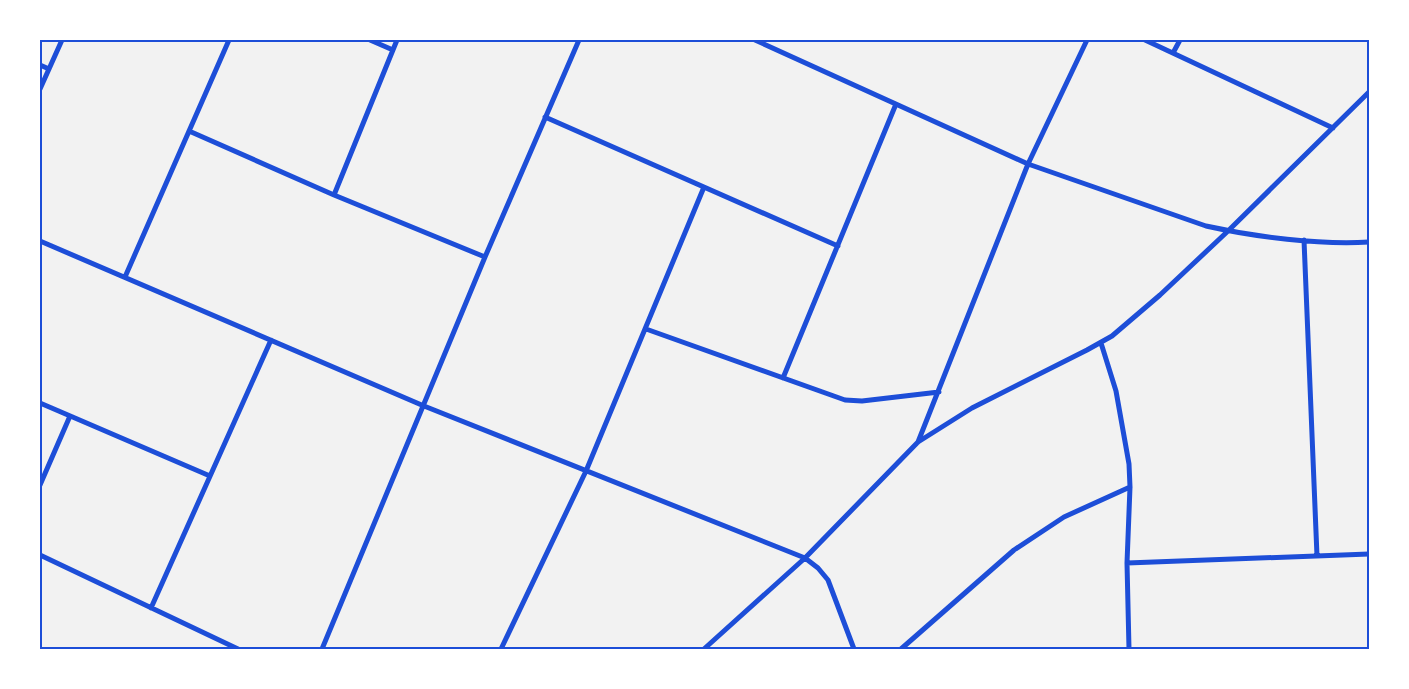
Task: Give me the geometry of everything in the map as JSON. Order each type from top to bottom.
[{"type":"street","points":[[40,89],[62,40]]},
{"type":"street","points":[[125,277],[229,40]]},
{"type":"street","points":[[370,40],[393,50]]},
{"type":"street","points":[[334,195],[397,40]]},
{"type":"street","points":[[322,649],[485,257],[579,40]]},
{"type":"street","points":[[755,40],[765,42],[1028,164],[1206,226],[1228,231],[1304,240],[1369,242]]},
{"type":"street","points":[[918,442],[1028,164],[1087,40]]},
{"type":"street","points":[[1145,40],[1332,128]]},
{"type":"street","points":[[1173,53],[1180,40]]},
{"type":"street","points":[[40,66],[48,69]]},
{"type":"street","points":[[704,649],[805,558],[918,442],[972,408],[1112,336],[1160,295],[1228,231],[1369,92]]},
{"type":"street","points":[[783,378],[896,104]]},
{"type":"street","points":[[545,117],[838,246]]},
{"type":"street","points":[[189,131],[334,195],[485,257]]},
{"type":"street","points":[[501,649],[586,471],[704,187]]},
{"type":"street","points":[[40,240],[424,406],[805,558],[818,568],[828,580],[854,649]]},
{"type":"street","points":[[1304,240],[1316,556]]},
{"type":"street","points":[[646,329],[845,400],[862,401],[939,392]]},
{"type":"street","points":[[151,608],[271,340]]},
{"type":"street","points":[[1101,343],[1118,400],[1125,436],[1130,486],[1128,563],[1129,649]]},
{"type":"street","points":[[40,403],[210,476]]},
{"type":"street","points":[[40,485],[70,416]]},
{"type":"street","points":[[901,649],[1014,550],[1064,517],[1130,486]]},
{"type":"street","points":[[1128,563],[1369,554]]},
{"type":"street","points":[[40,555],[238,649]]}]
